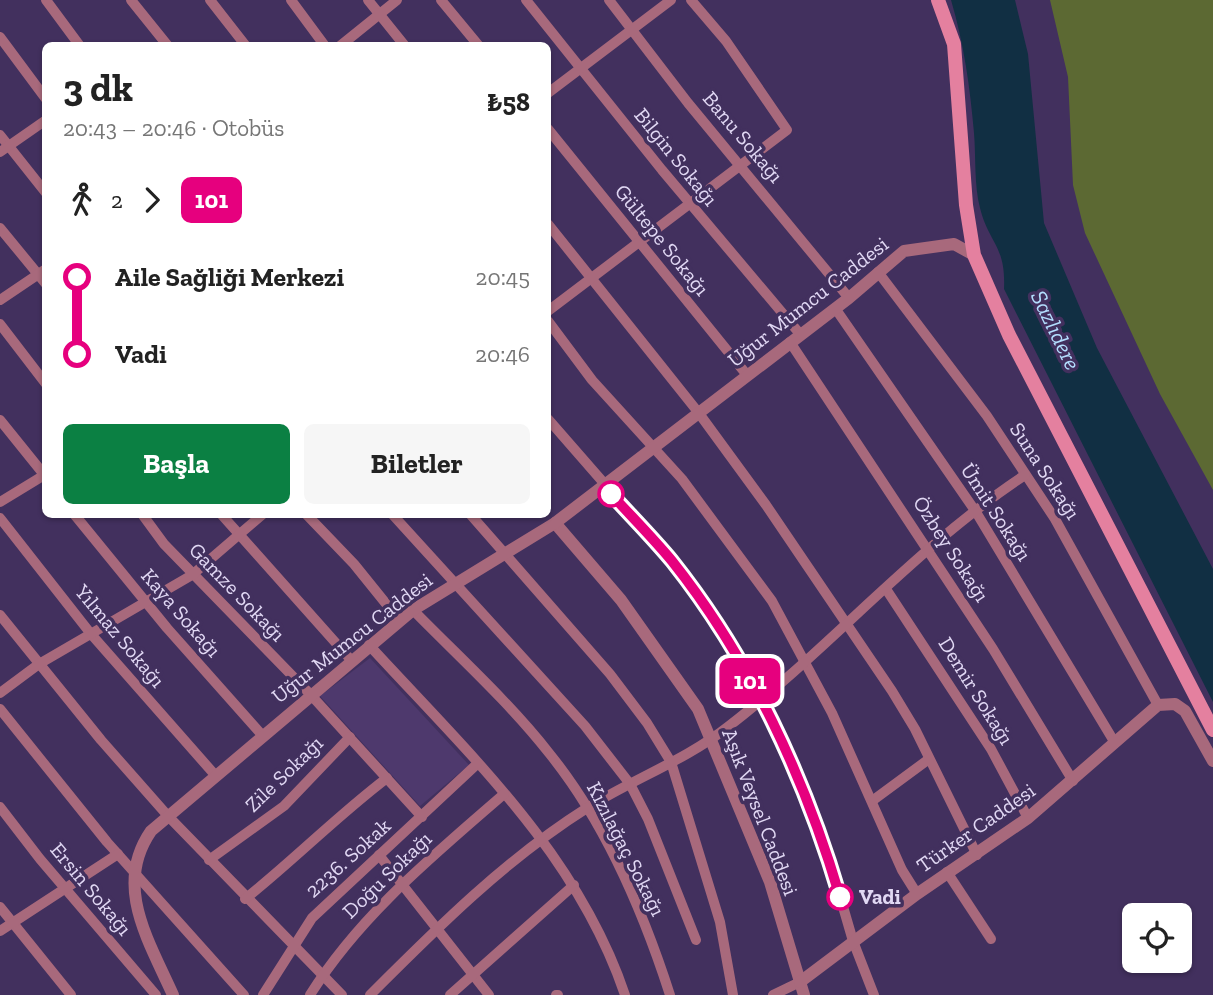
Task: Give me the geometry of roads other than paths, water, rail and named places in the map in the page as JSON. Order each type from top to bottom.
[{"type":"main road","points":[[938,0],[954,44],[965,196],[974,255],[1009,335],[1213,730]]},
{"type":"street","points":[[46,0],[77,42]]},
{"type":"street","points":[[131,0],[165,42]]},
{"type":"street","points":[[211,0],[243,42]]},
{"type":"street","points":[[290,0],[322,42]]},
{"type":"street","points":[[368,0],[402,42]]},
{"type":"street","points":[[345,42],[397,0]]},
{"type":"street","points":[[441,0],[476,42]]},
{"type":"street","name":"Bilgin Sokağı","points":[[526,0],[795,338]]},
{"type":"street","name":"Banu Sokağı","points":[[609,0],[688,103],[849,298]]},
{"type":"street","points":[[551,91],[671,0]]},
{"type":"street","points":[[551,309],[787,130],[726,41],[691,0]]},
{"type":"street","points":[[0,37],[42,94]]},
{"type":"street","points":[[4,149],[42,123]]},
{"type":"street","name":"Gültepe Sokağı","points":[[551,133],[747,375]]},
{"type":"street","points":[[0,135],[4,149],[42,189]]},
{"type":"street","points":[[0,228],[41,272],[0,300]]},
{"type":"street","points":[[551,228],[698,412],[766,505],[892,691],[976,855]]},
{"type":"street","name":"Uğur Mumcu Caddesi","points":[[173,995],[135,903],[134,871],[138,850],[151,831],[310,694],[413,610],[503,554],[603,485],[849,298],[904,251],[954,244],[974,255]]},
{"type":"street","name":"Suna Sokağı","points":[[878,272],[948,362],[1055,519],[1158,705]]},
{"type":"street","name":"Ümit Sokağı","points":[[835,308],[976,512],[1115,743]]},
{"type":"street","points":[[0,324],[42,379]]},
{"type":"street","points":[[551,325],[592,380],[653,445],[741,556],[772,601],[807,662],[902,870],[917,894]]},
{"type":"street","name":"Özbey Sokağı","points":[[795,338],[874,466],[993,649],[1073,782]]},
{"type":"street","points":[[0,420],[42,471]]},
{"type":"street","points":[[551,423],[678,570],[736,654],[797,774],[825,845],[853,941],[874,995]]},
{"type":"street","points":[[370,995],[437,930],[542,839],[587,808],[712,740],[807,662],[886,589],[976,512],[1025,475]]},
{"type":"street","points":[[0,502],[42,477]]},
{"type":"street","name":"Yılmaz Sokağı","points":[[0,518],[91,634],[215,775]]},
{"type":"street","name":"Kaya Sokağı","points":[[77,518],[146,602],[262,735]]},
{"type":"street","name":"Gamze Sokağı","points":[[145,518],[192,575],[310,694],[422,817]]},
{"type":"street","points":[[225,518],[351,660]]},
{"type":"street","points":[[0,693],[39,664],[192,575],[259,518]]},
{"type":"street","points":[[310,518],[354,564],[400,621]]},
{"type":"street","points":[[396,518],[584,726],[630,784],[648,819],[696,940]]},
{"type":"street","points":[[473,518],[610,674],[647,723],[671,762],[720,922],[733,995]]},
{"type":"street","name":"Aşık Veysel Caddesi","points":[[551,519],[621,600],[664,657],[698,709],[770,882],[802,989]]},
{"type":"street","name":"Demir Sokağı","points":[[886,589],[991,749],[1028,818]]},
{"type":"street","name":"Kızılağaç Sokağı","points":[[413,610],[550,753],[587,808],[656,950],[670,995]]},
{"type":"street","points":[[0,615],[168,816],[245,899],[296,946],[342,995]]},
{"type":"street","points":[[369,645],[542,839],[574,885],[616,968],[625,995]]},
{"type":"street","points":[[1158,705],[1175,704],[1185,711],[1213,761]]},
{"type":"street","name":"Türker Caddesi","points":[[773,995],[802,989],[853,941],[947,872],[1028,818],[1073,782],[1158,705]]},
{"type":"street","points":[[0,709],[118,854],[244,995]]},
{"type":"street","name":"Zile Sokağı","points":[[208,860],[284,806],[350,737]]},
{"type":"street","points":[[872,801],[929,759]]},
{"type":"street","name":"2236. Sokak","points":[[262,995],[312,918],[477,764]]},
{"type":"street","points":[[245,899],[297,858],[339,814],[387,778]]},
{"type":"street","name":"Doğu Sokağı","points":[[310,995],[351,937],[402,885],[504,794]]},
{"type":"street","name":"Ersin Sokağı","points":[[0,807],[64,888],[156,995]]},
{"type":"street","points":[[0,931],[118,854]]},
{"type":"street","points":[[379,855],[489,995]]},
{"type":"street","points":[[947,872],[990,939]]},
{"type":"street","points":[[450,995],[574,885]]},
{"type":"street","points":[[0,907],[71,995]]},
{"type":"water","name":"Sazlıdere","points":[[951,0],[1015,0],[1028,54],[1044,223],[1097,348],[1213,569],[1213,702],[1004,289],[1000,254],[984,220],[978,199],[968,82],[960,33]]},
{"type":"place","name":"Vadi","points":[[840,897]]}]
